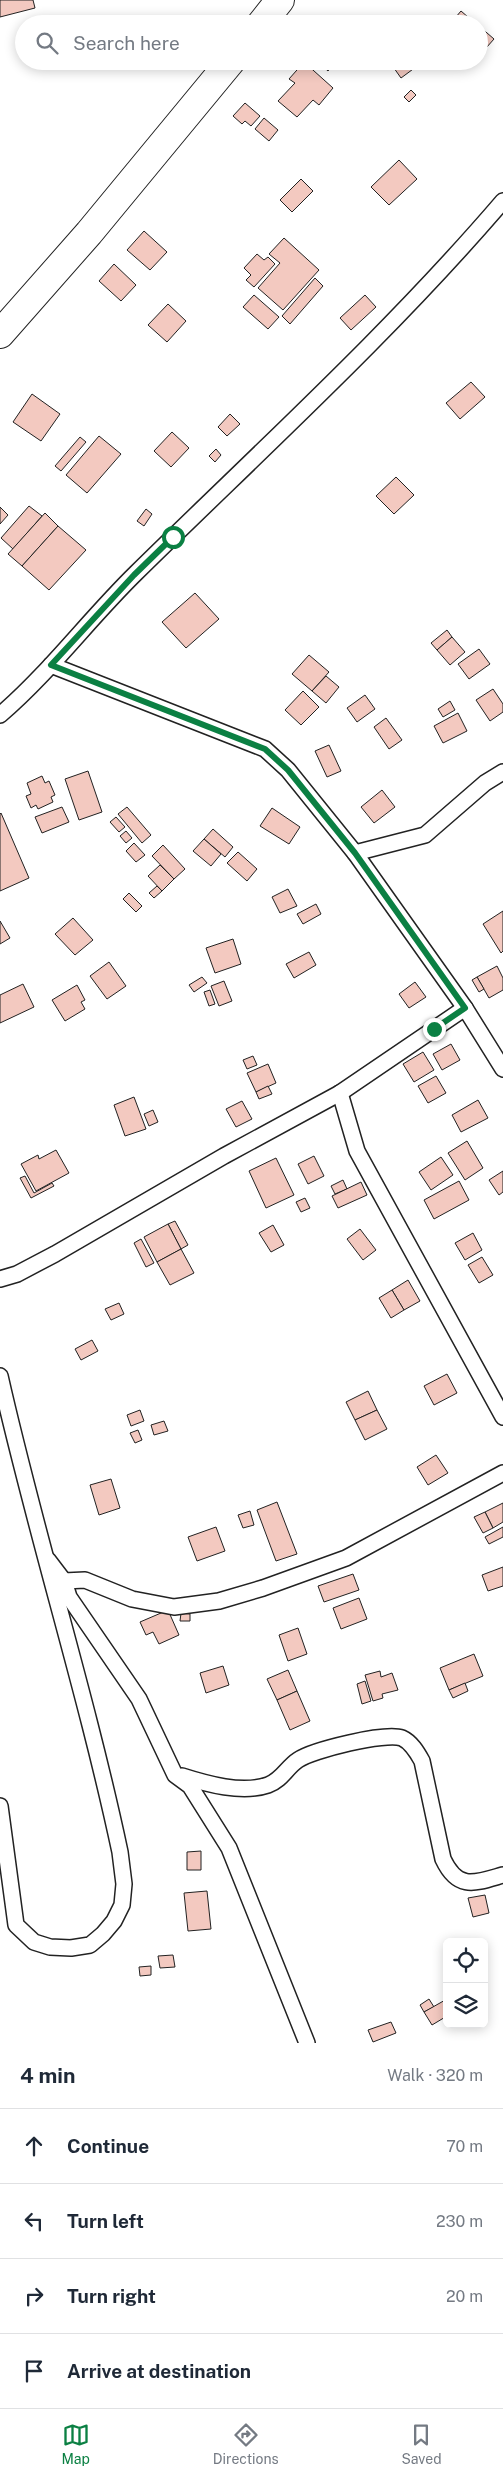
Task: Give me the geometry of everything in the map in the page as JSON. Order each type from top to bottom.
[{"type":"highway","points":[[269,15],[280,0]]},
{"type":"highway","points":[[0,334],[95,225],[224,70]]},
{"type":"street","points":[[0,715],[51,665],[134,575],[360,355],[427,286],[503,201]]},
{"type":"street","points":[[51,665],[265,749],[288,770],[355,853],[465,1008],[503,1069]]},
{"type":"street","points":[[355,853],[425,835],[485,784],[503,772]]},
{"type":"street","points":[[0,1280],[17,1274],[56,1254],[224,1156],[340,1093],[465,1008]]},
{"type":"street","points":[[340,1093],[357,1151],[503,1417]]},
{"type":"street","points":[[0,1376],[43,1553],[112,1813],[124,1884],[122,1905],[114,1922],[90,1945],[71,1948],[50,1947],[34,1942],[16,1925],[0,1806]]},
{"type":"street","points":[[64,1581],[85,1580],[132,1599],[174,1607],[219,1601],[263,1588],[346,1558],[503,1473]]},
{"type":"street","points":[[43,1553],[64,1581],[69,1597],[139,1699],[176,1775],[190,1786],[229,1848],[307,2043]]},
{"type":"street","points":[[176,1775],[220,1788],[251,1788],[268,1785],[279,1779],[306,1755],[376,1737],[392,1736],[403,1738],[413,1747],[422,1760],[443,1859],[449,1872],[460,1880],[472,1884],[503,1874]]},
{"type":"building","points":[[0,0],[33,0],[35,8],[0,17]]},
{"type":"building","points":[[461,11],[466,15],[458,15]]},
{"type":"building","points":[[488,34],[494,39],[488,46]]},
{"type":"building","points":[[297,70],[313,70],[333,88],[319,105],[313,100],[297,117],[278,101],[295,83],[289,79]]},
{"type":"building","points":[[395,70],[412,70],[401,78]]},
{"type":"building","points":[[411,90],[416,95],[409,102],[404,97]]},
{"type":"building","points":[[245,103],[260,116],[251,126],[245,121],[242,124],[233,116]]},
{"type":"building","points":[[264,118],[278,130],[269,141],[255,129]]},
{"type":"building","points":[[399,160],[417,179],[389,205],[371,187]]},
{"type":"building","points":[[301,179],[313,191],[292,212],[280,200]]},
{"type":"building","points":[[144,231],[167,252],[150,270],[127,250]]},
{"type":"building","points":[[284,238],[319,270],[283,310],[258,288],[280,263],[269,254]]},
{"type":"building","points":[[257,254],[264,260],[268,257],[275,264],[254,287],[246,280],[251,275],[244,268]]},
{"type":"building","points":[[114,264],[136,285],[121,301],[99,281]]},
{"type":"building","points":[[315,278],[323,286],[290,324],[282,316]]},
{"type":"building","points":[[254,295],[279,317],[268,329],[243,307]]},
{"type":"building","points":[[365,295],[376,307],[351,330],[340,318]]},
{"type":"building","points":[[168,304],[186,321],[167,342],[148,325]]},
{"type":"building","points":[[471,382],[485,397],[460,419],[446,403]]},
{"type":"building","points":[[32,394],[60,414],[41,441],[13,422]]},
{"type":"building","points":[[230,414],[240,424],[227,436],[218,427]]},
{"type":"building","points":[[172,432],[189,448],[171,467],[154,451]]},
{"type":"building","points":[[99,436],[121,454],[87,493],[66,475]]},
{"type":"building","points":[[80,437],[86,442],[61,471],[55,466]]},
{"type":"building","points":[[216,449],[221,455],[215,462],[209,456]]},
{"type":"building","points":[[396,477],[414,495],[394,514],[376,496]]},
{"type":"building","points":[[29,506],[42,516],[13,549],[1,538]]},
{"type":"building","points":[[0,507],[8,515],[0,524]]},
{"type":"building","points":[[146,509],[152,514],[144,526],[137,521]]},
{"type":"building","points":[[45,513],[58,526],[22,566],[8,554]]},
{"type":"building","points":[[58,526],[86,550],[49,590],[22,566]]},
{"type":"building","points":[[195,593],[219,619],[186,648],[162,622]]},
{"type":"building","points":[[447,630],[452,637],[437,650],[431,643]]},
{"type":"building","points":[[452,637],[465,652],[450,665],[437,650]]},
{"type":"building","points":[[479,649],[490,664],[469,679],[458,664]]},
{"type":"building","points":[[309,655],[329,672],[312,691],[292,674]]},
{"type":"building","points":[[326,676],[339,687],[326,703],[312,691]]},
{"type":"building","points":[[493,689],[503,704],[503,712],[490,721],[476,700]]},
{"type":"building","points":[[303,691],[319,707],[301,725],[285,710]]},
{"type":"building","points":[[365,695],[375,709],[357,722],[347,708]]},
{"type":"building","points":[[450,701],[455,710],[443,717],[438,709]]},
{"type":"building","points":[[458,713],[467,731],[443,743],[434,726]]},
{"type":"building","points":[[386,718],[402,740],[389,749],[374,727]]},
{"type":"building","points":[[329,745],[341,771],[327,777],[315,751]]},
{"type":"building","points":[[88,771],[102,812],[79,820],[65,779]]},
{"type":"building","points":[[42,776],[45,783],[49,781],[55,795],[51,797],[53,802],[38,809],[36,805],[31,808],[26,796],[31,794],[27,783]]},
{"type":"building","points":[[382,790],[395,807],[374,823],[361,807]]},
{"type":"building","points":[[62,807],[69,822],[42,833],[35,817]]},
{"type":"building","points":[[127,807],[151,835],[142,843],[118,814]]},
{"type":"building","points":[[272,808],[300,827],[289,844],[260,826]]},
{"type":"building","points":[[0,814],[29,878],[0,891]]},
{"type":"building","points":[[116,817],[125,827],[119,832],[110,822]]},
{"type":"building","points":[[213,829],[233,847],[225,857],[204,839]]},
{"type":"building","points":[[126,831],[132,838],[126,843],[120,836]]},
{"type":"building","points":[[204,839],[221,854],[211,866],[193,851]]},
{"type":"building","points":[[134,843],[145,855],[136,862],[126,851]]},
{"type":"building","points":[[163,845],[185,869],[174,879],[152,856]]},
{"type":"building","points":[[238,852],[257,869],[247,881],[227,863]]},
{"type":"building","points":[[160,865],[174,879],[162,891],[148,876]]},
{"type":"building","points":[[157,886],[162,891],[154,898],[149,893]]},
{"type":"building","points":[[288,889],[297,906],[280,913],[272,897]]},
{"type":"building","points":[[129,893],[142,906],[136,912],[123,899]]},
{"type":"building","points":[[316,904],[321,914],[303,924],[297,914]]},
{"type":"building","points":[[503,911],[503,951],[501,953],[483,924]]},
{"type":"building","points":[[73,918],[93,940],[75,955],[55,934]]},
{"type":"building","points":[[0,921],[10,938],[0,944]]},
{"type":"building","points":[[233,939],[241,964],[215,973],[206,948]]},
{"type":"building","points":[[309,952],[316,965],[294,978],[286,964]]},
{"type":"building","points":[[109,962],[126,986],[107,999],[90,976]]},
{"type":"building","points":[[497,966],[503,978],[503,990],[489,998],[477,977]]},
{"type":"building","points":[[202,977],[207,983],[194,992],[189,985]]},
{"type":"building","points":[[477,977],[484,989],[479,992],[472,980]]},
{"type":"building","points":[[224,981],[232,1001],[219,1006],[211,986]]},
{"type":"building","points":[[415,982],[426,997],[409,1008],[399,994]]},
{"type":"building","points":[[23,984],[34,1007],[0,1023],[0,995]]},
{"type":"building","points":[[77,985],[85,1000],[81,1002],[85,1009],[65,1021],[52,1000]]},
{"type":"building","points":[[210,990],[215,1004],[209,1006],[204,992]]},
{"type":"building","points":[[451,1044],[460,1060],[442,1070],[433,1054]]},
{"type":"building","points":[[423,1052],[434,1070],[414,1082],[403,1064]]},
{"type":"building","points":[[253,1056],[257,1065],[247,1069],[243,1060]]},
{"type":"building","points":[[268,1064],[276,1083],[256,1092],[247,1073]]},
{"type":"building","points":[[436,1076],[446,1093],[428,1103],[418,1086]]},
{"type":"building","points":[[268,1086],[272,1094],[259,1099],[256,1092]]},
{"type":"building","points":[[134,1097],[146,1129],[125,1136],[114,1105]]},
{"type":"building","points":[[478,1100],[488,1118],[461,1132],[452,1115]]},
{"type":"building","points":[[242,1101],[252,1119],[236,1127],[226,1109]]},
{"type":"building","points":[[153,1110],[158,1122],[149,1126],[144,1114]]},
{"type":"building","points":[[467,1141],[483,1168],[465,1180],[448,1153]]},
{"type":"building","points":[[56,1150],[69,1173],[36,1191],[21,1164],[38,1155],[39,1159]]},
{"type":"building","points":[[314,1156],[324,1176],[308,1184],[298,1164]]},
{"type":"building","points":[[441,1157],[453,1175],[431,1190],[419,1172]]},
{"type":"building","points":[[276,1158],[294,1195],[266,1208],[249,1171]]},
{"type":"building","points":[[503,1171],[503,1192],[499,1195],[489,1180]]},
{"type":"building","points":[[25,1176],[34,1193],[52,1183],[54,1186],[31,1198],[20,1178]]},
{"type":"building","points":[[343,1180],[347,1189],[335,1194],[331,1186]]},
{"type":"building","points":[[459,1181],[469,1200],[434,1219],[424,1200]]},
{"type":"building","points":[[361,1182],[367,1195],[338,1208],[332,1196]]},
{"type":"building","points":[[305,1198],[310,1208],[301,1212],[296,1202]]},
{"type":"building","points":[[175,1221],[188,1245],[181,1249],[168,1224]]},
{"type":"building","points":[[168,1224],[181,1249],[157,1262],[144,1237]]},
{"type":"building","points":[[273,1225],[284,1245],[271,1252],[259,1233]]},
{"type":"building","points":[[360,1229],[376,1250],[363,1260],[347,1239]]},
{"type":"building","points":[[473,1233],[482,1250],[465,1260],[455,1243]]},
{"type":"building","points":[[141,1239],[154,1263],[146,1267],[134,1243]]},
{"type":"building","points":[[181,1249],[194,1273],[170,1285],[157,1262]]},
{"type":"building","points":[[482,1257],[493,1275],[479,1283],[468,1265]]},
{"type":"building","points":[[408,1280],[420,1301],[404,1310],[392,1290]]},
{"type":"building","points":[[392,1290],[404,1310],[391,1318],[379,1298]]},
{"type":"building","points":[[119,1303],[124,1314],[111,1320],[105,1309]]},
{"type":"building","points":[[92,1340],[98,1351],[81,1360],[75,1349]]},
{"type":"building","points":[[447,1374],[457,1393],[434,1405],[424,1386]]},
{"type":"building","points":[[368,1391],[377,1410],[355,1420],[346,1402]]},
{"type":"building","points":[[140,1410],[144,1421],[131,1426],[127,1415]]},
{"type":"building","points":[[377,1410],[387,1429],[365,1440],[355,1420]]},
{"type":"building","points":[[164,1421],[168,1431],[154,1435],[151,1425]]},
{"type":"building","points":[[138,1430],[142,1440],[135,1443],[130,1433]]},
{"type":"building","points":[[436,1455],[448,1473],[428,1485],[417,1467]]},
{"type":"building","points":[[111,1479],[120,1508],[99,1515],[90,1485]]},
{"type":"building","points":[[277,1502],[297,1554],[276,1561],[257,1510]]},
{"type":"building","points":[[503,1503],[503,1522],[493,1528],[485,1512]]},
{"type":"building","points":[[250,1511],[254,1525],[243,1528],[238,1515]]},
{"type":"building","points":[[485,1512],[493,1528],[483,1533],[474,1517]]},
{"type":"building","points":[[216,1527],[225,1551],[197,1561],[188,1537]]},
{"type":"building","points":[[503,1527],[503,1537],[489,1544],[485,1537]]},
{"type":"building","points":[[503,1567],[503,1586],[488,1591],[482,1575]]},
{"type":"building","points":[[353,1574],[359,1590],[324,1602],[318,1586]]},
{"type":"building","points":[[359,1598],[367,1619],[341,1629],[333,1608]]},
{"type":"building","points":[[168,1610],[179,1635],[159,1644],[153,1632],[146,1635],[140,1622]]},
{"type":"building","points":[[181,1613],[190,1614],[190,1621],[180,1621]]},
{"type":"building","points":[[298,1628],[307,1654],[288,1661],[279,1635]]},
{"type":"building","points":[[474,1654],[483,1676],[449,1690],[440,1668]]},
{"type":"building","points":[[223,1666],[229,1685],[206,1693],[200,1673]]},
{"type":"building","points":[[288,1670],[297,1691],[277,1700],[267,1679]]},
{"type":"building","points":[[380,1671],[381,1677],[392,1673],[398,1690],[382,1694],[383,1698],[373,1701],[365,1675]]},
{"type":"building","points":[[365,1681],[371,1701],[362,1704],[357,1684]]},
{"type":"building","points":[[465,1683],[468,1691],[453,1698],[449,1690]]},
{"type":"building","points":[[297,1691],[310,1721],[290,1730],[277,1700]]},
{"type":"building","points":[[201,1851],[201,1870],[187,1870],[187,1852]]},
{"type":"building","points":[[207,1891],[211,1929],[188,1931],[184,1893]]},
{"type":"building","points":[[485,1895],[489,1913],[473,1917],[468,1898]]},
{"type":"building","points":[[173,1955],[175,1967],[160,1968],[158,1956]]},
{"type":"building","points":[[151,1966],[151,1975],[140,1976],[139,1967]]},
{"type":"building","points":[[429,1999],[434,2007],[424,2012],[420,2005]]},
{"type":"building","points":[[443,2001],[443,2018],[432,2025],[424,2012]]},
{"type":"building","points":[[391,2022],[396,2033],[373,2042],[368,2030]]},
{"type":"route","points":[[173,537],[134,575],[51,665],[265,749],[288,770],[355,853],[465,1008],[434,1029]]}]
